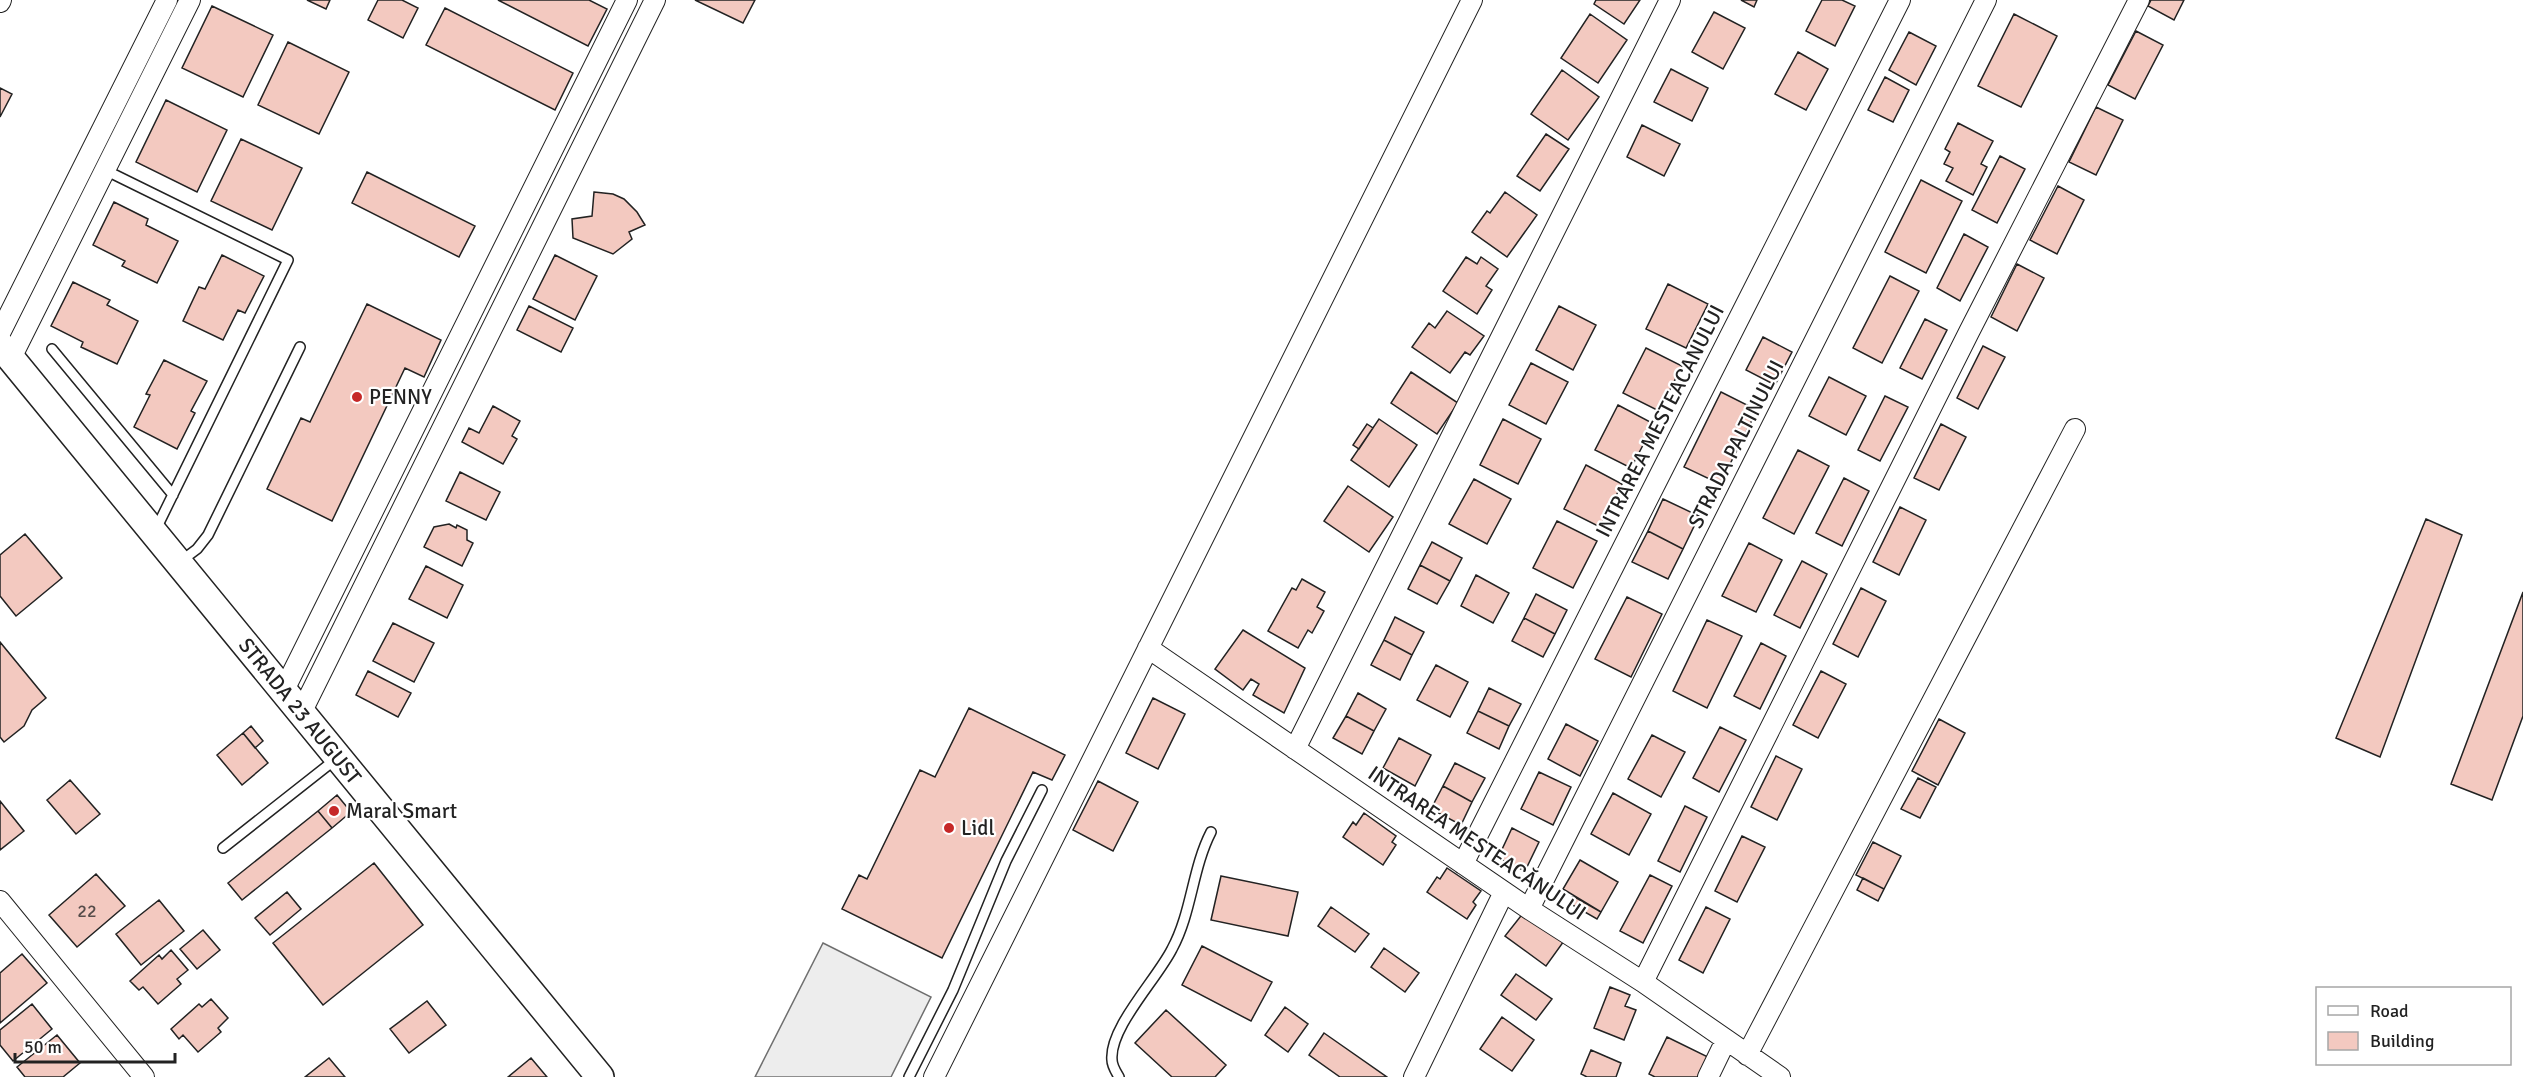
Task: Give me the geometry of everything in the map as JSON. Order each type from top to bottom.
[{"type":"main road","name":"STRADA 23 AUGUST","points":[[6,351],[600,1077]]},
{"type":"street","points":[[0,333],[167,0]]},
{"type":"street","points":[[6,351],[105,170],[190,0]]},
{"type":"street","points":[[284,690],[627,0]]},
{"type":"street","points":[[302,713],[655,0]]},
{"type":"street","points":[[934,1077],[1472,0]]},
{"type":"street","points":[[1295,749],[1670,0]]},
{"type":"street","name":"INTRAREA MESTEACANULUI","points":[[1463,864],[1900,0]]},
{"type":"street","name":"STRADA PALTINULUI","points":[[1529,909],[1986,0]]},
{"type":"street","points":[[1643,982],[1958,354],[2139,0]]},
{"type":"street","points":[[1747,1055],[2075,429]]},
{"type":"street","name":"INTRAREA MESTEACĂNULUI","points":[[1148,648],[1529,909],[1643,982],[1780,1077]]},
{"type":"street","points":[[1414,1077],[1504,891]]},
{"type":"street","points":[[0,901],[144,1077]]},
{"type":"street","points":[[1708,1077],[1726,1040]]},
{"type":"lane","points":[[105,170],[288,260],[154,533]]},
{"type":"lane","points":[[179,563],[197,549],[208,535],[300,347]]},
{"type":"lane","points":[[52,349],[173,495]]},
{"type":"lane","points":[[224,848],[338,758]]},
{"type":"lane","points":[[909,1077],[953,990],[1006,861],[1042,790]]},
{"type":"lane","points":[[1119,1077],[1112,1063],[1115,1038],[1172,950],[1183,925],[1202,849],[1211,832]]},
{"type":"shaded area","points":[[823,943],[931,997],[891,1077],[755,1077]]},
{"type":"building","points":[[307,0],[330,0],[326,9]]},
{"type":"building","points":[[378,0],[402,0],[418,8],[403,38],[368,20]]},
{"type":"building","points":[[498,0],[589,0],[607,9],[588,46]]},
{"type":"building","points":[[695,0],[755,0],[743,23]]},
{"type":"building","points":[[1596,0],[1640,0],[1624,24],[1594,4]]},
{"type":"building","points":[[1741,0],[1757,0],[1754,7]]},
{"type":"building","points":[[1822,0],[1842,0],[1855,6],[1835,46],[1806,31]]},
{"type":"building","points":[[2151,0],[2184,0],[2174,20],[2148,6]]},
{"type":"building","points":[[212,6],[273,35],[243,97],[182,68]]},
{"type":"building","points":[[445,8],[573,73],[555,110],[426,45]]},
{"type":"building","points":[[1714,12],[1745,28],[1723,69],[1692,52]]},
{"type":"building","points":[[1590,14],[1627,40],[1598,83],[1561,58]]},
{"type":"building","points":[[2014,14],[2057,36],[2021,107],[1978,86]]},
{"type":"building","points":[[2136,31],[2163,45],[2135,99],[2108,85]]},
{"type":"building","points":[[1909,32],[1936,46],[1916,85],[1889,70]]},
{"type":"building","points":[[288,42],[349,72],[319,134],[258,105]]},
{"type":"building","points":[[1798,52],[1828,69],[1806,110],[1775,94]]},
{"type":"building","points":[[1671,69],[1708,88],[1692,121],[1654,102]]},
{"type":"building","points":[[1562,70],[1599,97],[1568,140],[1531,114]]},
{"type":"building","points":[[1885,77],[1909,90],[1893,122],[1868,110]]},
{"type":"building","points":[[0,88],[12,94],[0,117]]},
{"type":"building","points":[[166,100],[227,130],[197,192],[136,162]]},
{"type":"building","points":[[2096,107],[2123,120],[2096,175],[2069,162]]},
{"type":"building","points":[[1958,123],[1993,141],[1981,164],[1987,167],[1973,195],[1946,181],[1953,168],[1944,164],[1950,152],[1945,149]]},
{"type":"building","points":[[1642,125],[1680,144],[1664,176],[1627,157]]},
{"type":"building","points":[[1546,134],[1569,149],[1540,191],[1517,176]]},
{"type":"building","points":[[241,139],[302,168],[272,230],[211,201]]},
{"type":"building","points":[[2000,156],[2025,169],[1997,223],[1972,210]]},
{"type":"building","points":[[367,172],[475,226],[459,257],[352,203]]},
{"type":"building","points":[[1921,180],[1962,201],[1926,273],[1885,252]]},
{"type":"building","points":[[2058,186],[2084,200],[2057,254],[2030,240]]},
{"type":"building","points":[[594,192],[613,194],[624,199],[637,212],[645,225],[629,232],[632,239],[613,254],[573,238],[572,219],[592,216]]},
{"type":"building","points":[[1505,192],[1537,215],[1507,257],[1472,232]]},
{"type":"building","points":[[114,202],[148,219],[146,225],[178,241],[157,283],[122,266],[125,261],[93,245]]},
{"type":"building","points":[[1964,234],[1988,247],[1960,301],[1937,288]]},
{"type":"building","points":[[222,255],[264,276],[245,313],[238,310],[223,340],[183,321],[199,287],[205,289]]},
{"type":"building","points":[[555,255],[597,276],[575,320],[533,299]]},
{"type":"building","points":[[1466,257],[1477,264],[1481,257],[1498,269],[1486,286],[1492,290],[1477,314],[1443,291]]},
{"type":"building","points":[[2017,264],[2044,278],[2017,331],[1991,317]]},
{"type":"building","points":[[1890,276],[1919,291],[1882,363],[1853,348]]},
{"type":"building","points":[[73,282],[110,300],[107,305],[138,321],[117,364],[81,347],[83,342],[51,326]]},
{"type":"building","points":[[1668,284],[1708,304],[1686,348],[1646,329]]},
{"type":"building","name":"PENNY","points":[[367,304],[441,340],[424,377],[405,368],[332,521],[267,489],[301,418],[310,422]]},
{"type":"building","points":[[529,306],[573,328],[561,352],[517,330]]},
{"type":"building","points":[[1559,306],[1596,325],[1573,370],[1536,350]]},
{"type":"building","points":[[1447,311],[1484,336],[1470,355],[1465,352],[1450,373],[1412,347],[1429,323],[1435,328]]},
{"type":"building","points":[[1925,319],[1947,330],[1922,379],[1900,368]]},
{"type":"building","points":[[1763,337],[1792,352],[1775,385],[1746,370]]},
{"type":"building","points":[[1983,346],[2005,357],[1978,409],[1957,398]]},
{"type":"building","points":[[1646,348],[1682,366],[1659,411],[1623,393]]},
{"type":"building","points":[[164,360],[207,381],[191,411],[195,413],[177,449],[134,427],[150,395],[146,394]]},
{"type":"building","points":[[1531,363],[1568,382],[1546,424],[1509,405]]},
{"type":"building","points":[[1411,372],[1458,403],[1437,434],[1391,403]]},
{"type":"building","points":[[1829,377],[1866,396],[1846,435],[1809,416]]},
{"type":"building","points":[[1721,392],[1757,410],[1720,484],[1684,467]]},
{"type":"building","points":[[1885,396],[1908,407],[1880,461],[1858,450]]},
{"type":"building","points":[[1618,405],[1654,424],[1631,468],[1595,450]]},
{"type":"building","points":[[493,406],[520,421],[512,436],[517,439],[503,464],[462,442],[469,428],[479,433]]},
{"type":"building","points":[[1379,419],[1417,445],[1389,487],[1351,460]]},
{"type":"building","points":[[1503,419],[1541,439],[1518,484],[1480,465]]},
{"type":"building","points":[[1367,424],[1373,428],[1359,449],[1353,445]]},
{"type":"building","points":[[1941,424],[1966,437],[1939,490],[1914,478]]},
{"type":"building","points":[[1798,450],[1829,466],[1794,534],[1763,518]]},
{"type":"building","points":[[1586,465],[1622,484],[1600,527],[1564,509]]},
{"type":"building","points":[[460,472],[500,492],[486,520],[446,501]]},
{"type":"building","points":[[1844,478],[1869,491],[1842,546],[1816,533]]},
{"type":"building","points":[[1474,479],[1511,499],[1487,544],[1449,524]]},
{"type":"building","points":[[1348,486],[1393,517],[1369,552],[1324,521]]},
{"type":"building","points":[[1663,499],[1699,516],[1683,549],[1648,531]]},
{"type":"building","points":[[1900,507],[1926,520],[1899,575],[1873,562]]},
{"type":"building","points":[[2426,519],[2462,535],[2380,757],[2336,738]]},
{"type":"building","points":[[1557,521],[1597,541],[1573,588],[1533,568]]},
{"type":"building","points":[[449,524],[467,530],[467,540],[473,543],[462,566],[424,547],[434,527]]},
{"type":"building","points":[[1648,531],[1683,549],[1668,579],[1632,562]]},
{"type":"building","points":[[25,534],[62,578],[16,616],[0,596],[0,555]]},
{"type":"building","points":[[1432,542],[1462,558],[1450,581],[1420,565]]},
{"type":"building","points":[[1749,543],[1782,560],[1756,612],[1722,596]]},
{"type":"building","points":[[1802,561],[1827,574],[1800,628],[1774,615]]},
{"type":"building","points":[[1420,565],[1450,581],[1437,604],[1408,589]]},
{"type":"building","points":[[426,566],[463,585],[447,618],[409,599]]},
{"type":"building","points":[[1476,575],[1509,593],[1493,623],[1461,606]]},
{"type":"building","points":[[1302,579],[1325,592],[1317,607],[1324,611],[1312,633],[1308,630],[1298,648],[1268,631],[1292,588],[1296,590]]},
{"type":"building","points":[[1861,588],[1886,601],[1858,657],[1833,644]]},
{"type":"building","points":[[2523,592],[2523,716],[2492,800],[2451,784]]},
{"type":"building","points":[[1536,594],[1567,610],[1555,634],[1524,618]]},
{"type":"building","points":[[1627,597],[1662,614],[1631,677],[1595,659]]},
{"type":"building","points":[[1395,617],[1424,632],[1412,655],[1384,640]]},
{"type":"building","points":[[1524,618],[1555,634],[1543,657],[1512,641]]},
{"type":"building","points":[[1707,620],[1742,636],[1707,708],[1673,691]]},
{"type":"building","points":[[393,623],[434,643],[414,682],[373,661]]},
{"type":"building","points":[[1243,630],[1305,668],[1284,713],[1253,695],[1259,684],[1251,679],[1243,690],[1215,669]]},
{"type":"building","points":[[1384,640],[1412,655],[1400,680],[1371,665]]},
{"type":"building","points":[[0,642],[46,698],[32,710],[24,726],[4,742],[0,737]]},
{"type":"building","points":[[1761,643],[1786,656],[1760,709],[1734,696]]},
{"type":"building","points":[[1436,665],[1468,682],[1450,717],[1417,700]]},
{"type":"building","points":[[368,671],[411,693],[398,717],[356,695]]},
{"type":"building","points":[[1821,671],[1846,684],[1818,738],[1793,725]]},
{"type":"building","points":[[1489,688],[1521,704],[1509,726],[1478,711]]},
{"type":"building","points":[[1358,693],[1386,709],[1374,731],[1346,716]]},
{"type":"building","points":[[1153,698],[1185,714],[1158,769],[1126,753]]},
{"type":"building","name":"Lidl","points":[[969,708],[1065,755],[1052,780],[1033,772],[942,958],[842,909],[859,875],[867,879],[920,770],[935,777]]},
{"type":"building","points":[[1478,711],[1509,726],[1499,749],[1467,733]]},
{"type":"building","points":[[1346,716],[1374,731],[1362,754],[1333,738]]},
{"type":"building","points":[[1939,719],[1965,733],[1938,785],[1912,771]]},
{"type":"building","points":[[1566,724],[1598,741],[1580,776],[1548,759]]},
{"type":"building","points":[[251,726],[263,741],[255,748],[243,733]]},
{"type":"building","points":[[1720,727],[1746,740],[1719,792],[1693,778]]},
{"type":"building","points":[[243,733],[268,763],[242,785],[217,755]]},
{"type":"building","points":[[1652,735],[1685,752],[1661,797],[1628,779]]},
{"type":"building","points":[[1399,738],[1431,755],[1415,786],[1383,768]]},
{"type":"building","points":[[1776,756],[1802,769],[1777,820],[1751,807]]},
{"type":"building","points":[[1455,763],[1485,778],[1472,802],[1443,786]]},
{"type":"building","points":[[1539,772],[1571,787],[1553,825],[1521,809]]},
{"type":"building","points":[[1918,778],[1936,787],[1920,818],[1901,809]]},
{"type":"building","points":[[70,780],[100,814],[76,834],[47,800]]},
{"type":"building","points":[[1098,781],[1138,802],[1113,851],[1073,830]]},
{"type":"building","points":[[1443,786],[1472,802],[1461,825],[1431,809]]},
{"type":"building","points":[[1613,793],[1651,814],[1629,855],[1591,834]]},
{"type":"building","name":"Maral Smart","points":[[337,795],[351,812],[332,828],[318,811]]},
{"type":"building","points":[[0,801],[24,831],[0,850]]},
{"type":"building","points":[[1685,806],[1707,817],[1680,872],[1658,861]]},
{"type":"building","points":[[318,811],[332,828],[242,900],[228,883]]},
{"type":"building","points":[[1364,813],[1396,836],[1392,842],[1396,845],[1383,865],[1343,837],[1353,822],[1356,825]]},
{"type":"building","points":[[1512,828],[1539,842],[1525,871],[1498,858]]},
{"type":"building","points":[[1742,836],[1765,847],[1737,902],[1715,891]]},
{"type":"building","points":[[1873,842],[1901,856],[1884,889],[1856,875]]},
{"type":"building","points":[[1580,860],[1618,882],[1601,912],[1563,889]]},
{"type":"building","points":[[374,863],[423,925],[323,1005],[273,943]]},
{"type":"building","points":[[1447,868],[1481,891],[1473,902],[1476,905],[1467,919],[1427,892],[1437,877],[1440,879]]},
{"type":"building","points":[[96,874],[125,906],[77,947],[49,915]]},
{"type":"building","points":[[1650,875],[1672,886],[1643,943],[1620,931]]},
{"type":"building","points":[[1221,876],[1298,892],[1288,936],[1211,920]]},
{"type":"building","points":[[1863,878],[1884,889],[1878,901],[1857,890]]},
{"type":"building","points":[[287,892],[301,909],[270,935],[255,918]]},
{"type":"building","points":[[1573,896],[1601,912],[1597,919],[1569,903]]},
{"type":"building","points":[[159,900],[184,931],[141,965],[116,934]]},
{"type":"building","points":[[1331,907],[1369,934],[1355,952],[1318,926]]},
{"type":"building","points":[[1706,907],[1730,919],[1703,973],[1679,960]]},
{"type":"building","points":[[1524,912],[1564,941],[1546,966],[1505,936]]},
{"type":"building","points":[[203,930],[220,950],[197,969],[180,949]]},
{"type":"building","points":[[1202,946],[1272,982],[1251,1021],[1182,985]]},
{"type":"building","points":[[1384,948],[1419,973],[1405,992],[1371,967]]},
{"type":"building","points":[[171,950],[188,970],[177,979],[181,984],[158,1004],[143,987],[139,990],[130,981],[159,955],[162,959]]},
{"type":"building","points":[[22,954],[47,983],[0,1023],[0,973]]},
{"type":"building","points":[[1516,974],[1552,999],[1536,1020],[1501,995]]},
{"type":"building","points":[[1610,987],[1630,995],[1625,1006],[1636,1010],[1624,1040],[1594,1028]]},
{"type":"building","points":[[211,999],[228,1018],[218,1028],[221,1032],[198,1052],[183,1035],[179,1039],[171,1029],[199,1004],[202,1007]]},
{"type":"building","points":[[427,1001],[446,1025],[409,1053],[390,1029]]},
{"type":"building","points":[[32,1004],[52,1029],[13,1061],[0,1045],[0,1030]]},
{"type":"building","points":[[1285,1007],[1308,1024],[1288,1052],[1265,1035]]},
{"type":"building","points":[[1166,1010],[1226,1065],[1215,1077],[1172,1077],[1135,1043]]},
{"type":"building","points":[[1502,1017],[1534,1040],[1512,1071],[1480,1049]]},
{"type":"building","points":[[1324,1033],[1387,1077],[1340,1077],[1309,1055]]},
{"type":"building","points":[[57,1035],[80,1063],[63,1077],[25,1077],[17,1067]]},
{"type":"building","points":[[1667,1037],[1710,1058],[1701,1077],[1655,1077],[1649,1074]]},
{"type":"building","points":[[1591,1050],[1621,1063],[1616,1077],[1587,1077],[1581,1074]]},
{"type":"building","points":[[329,1058],[345,1077],[305,1077]]},
{"type":"building","points":[[531,1058],[547,1077],[508,1077]]},
{"type":"place","name":"PENNY","points":[[357,397]]},
{"type":"place","name":"Maral Smart","points":[[334,811]]},
{"type":"place","name":"Lidl","points":[[949,828]]}]
